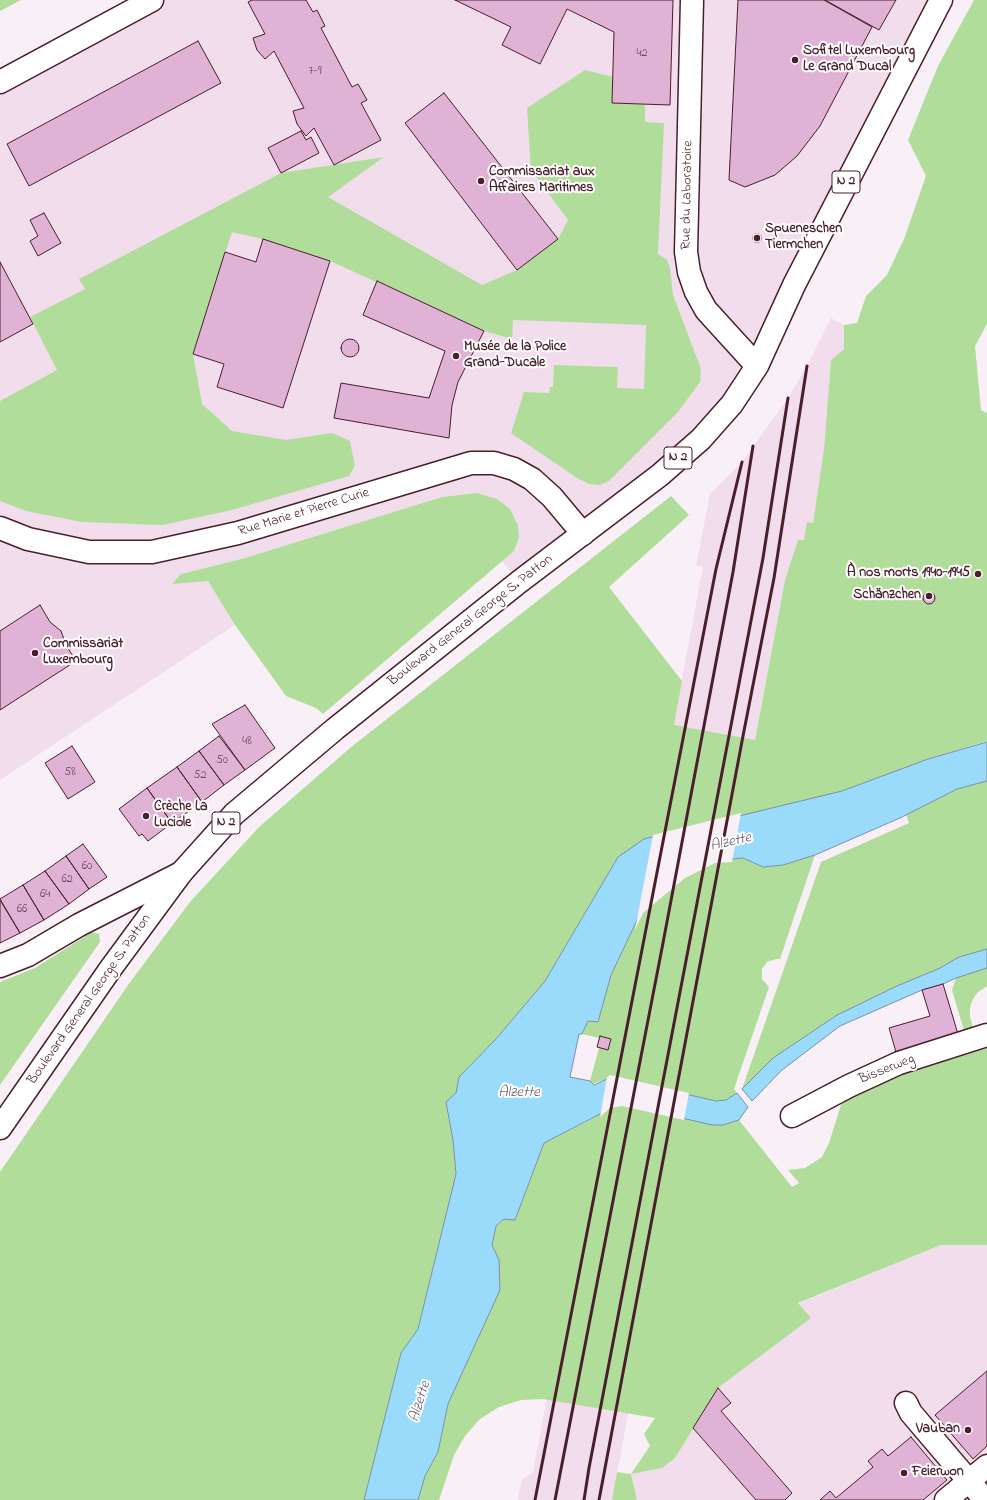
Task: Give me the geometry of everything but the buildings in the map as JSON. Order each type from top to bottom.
[{"type":"main road","points":[[0,82],[152,0]]},
{"type":"main road","name":"Rue du Laboratoire","points":[[692,0],[686,252],[689,272],[696,292],[706,310],[757,366]]},
{"type":"main road","name":"N 2","points":[[757,366],[794,285],[941,0]]},
{"type":"main road","name":"Boulevard General George S. Patton","points":[[0,1128],[111,968],[181,872],[234,814],[323,739],[519,582],[660,475],[701,439],[732,404],[757,366]]},
{"type":"main road","name":"Rue Marie et Pierre Curie","points":[[0,528],[28,539],[89,552],[152,552],[238,533],[471,463],[494,463],[514,468],[532,479],[552,498],[583,534]]},
{"type":"main road","name":"Boulevard General George S. Patton","points":[[0,966],[28,955],[79,925],[181,872]]},
{"type":"main road","name":"Bisserweg","points":[[792,1116],[849,1086],[899,1063],[987,1035]]},
{"type":"main road","points":[[906,1403],[911,1413],[972,1490],[985,1500]]},
{"type":"main road","points":[[946,1500],[972,1490],[987,1466]]},
{"type":"shaded area","points":[[152,0],[942,0],[732,404],[519,582],[502,561],[514,551],[519,537],[518,525],[510,509],[497,499],[477,493],[442,497],[245,558],[181,574],[208,581],[235,625],[0,780],[0,82]]},
{"type":"shaded area","points":[[831,318],[844,325],[844,349],[831,360],[824,449],[813,523],[804,540],[798,541],[785,580],[612,1500],[518,1500],[523,1479],[533,1472],[703,567],[696,565],[710,494],[742,462],[788,398],[807,366]]},
{"type":"shaded area","points":[[941,1245],[987,1245],[987,1500],[637,1500],[631,1474],[662,1468],[693,1428],[718,1388],[810,1318],[798,1304]]},
{"type":"green space","points":[[0,0],[21,0],[0,11]]},
{"type":"green space","points":[[974,0],[987,0],[987,324],[975,346],[981,410],[987,413],[987,741],[928,759],[842,791],[618,857],[545,981],[496,1039],[459,1077],[456,1093],[446,1102],[453,1140],[456,1174],[418,1329],[401,1353],[364,1500],[0,1500],[0,1172],[128,985],[190,902],[259,827],[350,748],[671,496],[689,515],[609,587],[682,681],[674,725],[755,740],[785,580],[798,540],[804,540],[807,522],[813,523],[824,449],[831,360],[844,349],[844,325],[857,323],[866,296],[887,275],[904,239],[926,176],[908,140],[938,66]]},
{"type":"green space","points":[[585,70],[613,77],[612,103],[645,104],[645,122],[664,123],[658,254],[667,260],[670,268],[673,295],[701,369],[700,382],[678,412],[609,481],[600,485],[589,484],[577,478],[511,433],[524,392],[549,393],[550,387],[553,387],[554,365],[618,367],[617,388],[644,389],[646,325],[513,320],[512,339],[484,331],[330,261],[263,239],[232,232],[193,354],[202,404],[232,431],[286,440],[332,433],[350,441],[355,466],[349,476],[232,510],[163,525],[82,522],[26,511],[0,501],[0,401],[57,370],[30,317],[85,289],[79,279],[281,173],[384,157],[328,197],[482,285],[517,270],[558,239],[568,220],[531,170],[527,108]]},
{"type":"green space","points":[[477,493],[497,499],[510,509],[518,525],[519,537],[514,551],[323,714],[316,708],[286,696],[235,625],[208,581],[172,584],[181,574],[245,558],[442,497]]},
{"type":"green space","points":[[987,781],[987,949],[959,957],[940,968],[897,986],[837,1015],[773,1058],[742,1089],[821,862],[909,823],[906,815],[957,789]]},
{"type":"green space","points":[[815,855],[780,959],[767,962],[762,969],[762,979],[769,987],[734,1089],[737,1093],[726,1100],[716,1101],[611,1077],[592,1084],[590,1081],[599,1048],[608,1050],[611,1039],[582,1034],[588,1021],[598,1022],[611,975],[641,912],[684,877],[714,861],[743,858],[763,867],[783,865]]},
{"type":"green space","points":[[92,932],[99,934],[100,942],[0,1085],[0,982],[35,968]]},
{"type":"green space","points":[[987,968],[987,986],[977,993],[970,1008],[970,1017],[974,1031],[965,1034],[952,990],[956,978]]},
{"type":"green space","points":[[987,1047],[987,1245],[941,1245],[798,1303],[811,1318],[718,1388],[675,1458],[662,1468],[631,1474],[650,1446],[644,1434],[655,1418],[543,1399],[521,1400],[499,1407],[480,1419],[465,1436],[454,1455],[439,1500],[418,1500],[425,1476],[438,1452],[448,1404],[499,1260],[492,1245],[496,1226],[504,1219],[515,1220],[544,1143],[590,1120],[609,1106],[622,1104],[723,1125],[739,1120],[792,1187],[799,1183],[788,1170],[805,1168],[822,1157],[829,1143],[841,1105],[854,1096],[903,1073]]},
{"type":"green space","points":[[617,1472],[631,1474],[637,1500],[612,1500]]},
{"type":"water","name":"Alzette","points":[[987,742],[987,781],[957,789],[900,818],[815,855],[783,865],[763,867],[743,858],[714,861],[684,877],[641,912],[611,975],[598,1022],[588,1021],[582,1034],[579,1034],[570,1077],[590,1081],[594,1085],[611,1077],[716,1101],[726,1100],[737,1093],[748,1107],[739,1120],[723,1125],[712,1125],[622,1104],[609,1106],[602,1113],[544,1143],[515,1220],[504,1219],[496,1226],[492,1245],[499,1260],[500,1290],[448,1404],[438,1452],[425,1476],[418,1500],[364,1500],[401,1353],[418,1329],[456,1174],[453,1140],[446,1102],[456,1093],[459,1077],[496,1039],[545,981],[618,857],[644,839],[842,791],[928,759]]},
{"type":"water","points":[[987,949],[987,968],[922,990],[840,1026],[782,1070],[752,1101],[742,1089],[773,1058],[837,1015],[897,986],[940,968],[959,957]]},
{"type":"pier","points":[[741,813],[732,862],[715,863],[685,878],[643,913],[635,930],[653,835]]},
{"type":"pier","points":[[610,1075],[689,1093],[684,1120],[622,1106],[610,1108],[600,1117],[607,1077]]},
{"type":"railway","points":[[599,1500],[774,578],[807,366]]},
{"type":"railway","points":[[584,1500],[763,558],[788,398]]},
{"type":"railway","points":[[555,1500],[733,572],[753,446]]},
{"type":"railway","points":[[535,1500],[716,569],[742,462]]},
{"type":"place","name":"Sofitel Luxembourg Le Grand Ducal","points":[[795,60]]},
{"type":"place","name":"Commissariat aux Affaires Maritimes","points":[[481,181]]},
{"type":"place","name":"Spueneschen Tiermchen","points":[[757,238]]},
{"type":"place","name":"Musée de la Police Grand-Ducale","points":[[456,356]]},
{"type":"place","name":"À nos morts 1940-1945","points":[[978,574]]},
{"type":"place","name":"Schänzchen","points":[[929,596]]},
{"type":"place","name":"Commissariat Luxembourg","points":[[35,653]]},
{"type":"place","name":"Crèche La Luciole","points":[[146,816]]},
{"type":"place","name":"Vauban","points":[[968,1430]]},
{"type":"place","name":"Feierwon","points":[[904,1473]]}]
